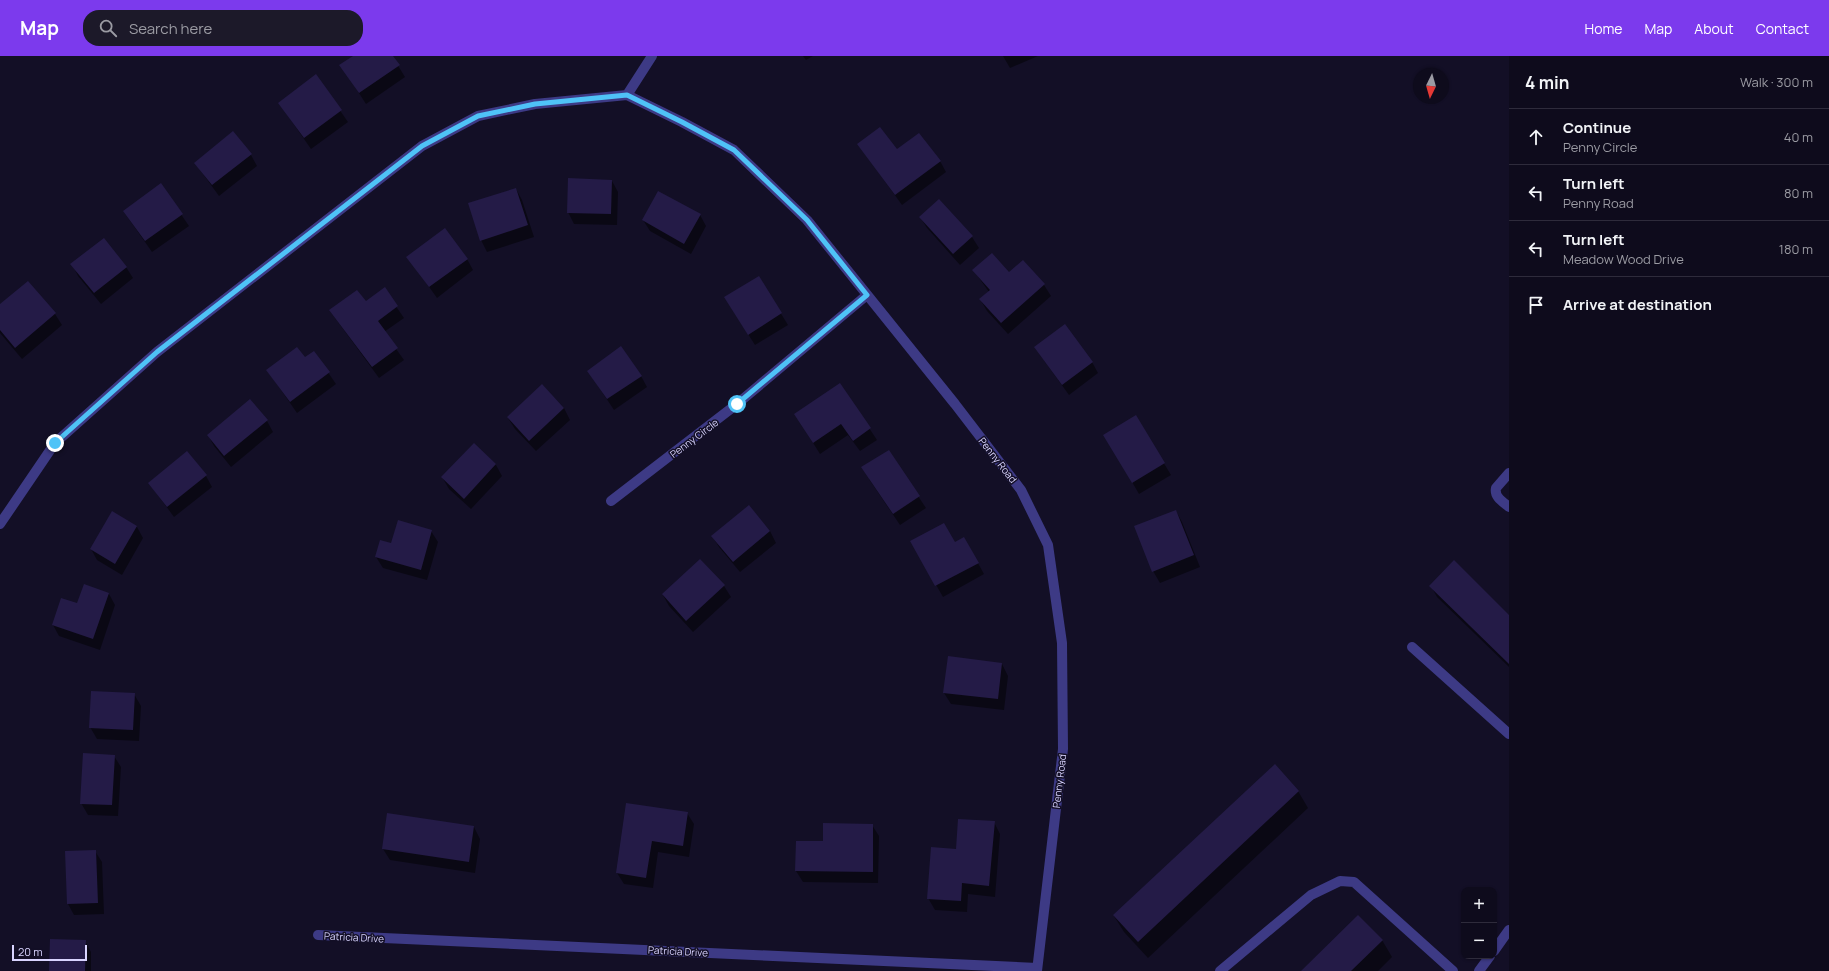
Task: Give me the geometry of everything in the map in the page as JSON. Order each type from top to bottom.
[{"type":"street","points":[[0,522],[55,443],[157,352],[422,146],[478,116],[535,104],[627,95],[652,56]]},
{"type":"street","name":"Penny Road","points":[[627,95],[734,150],[807,220],[1021,490],[1048,545],[1062,643],[1063,749],[1037,969]]},
{"type":"street","name":"Penny Circle","points":[[611,500],[737,404],[867,295]]},
{"type":"street","points":[[1509,473],[1496,488],[1495,492],[1496,496],[1509,507]]},
{"type":"street","points":[[1412,648],[1509,734]]},
{"type":"street","points":[[1220,971],[1311,894],[1340,881],[1354,882],[1452,971]]},
{"type":"street","points":[[1497,947],[1509,930]]},
{"type":"street","name":"Patricia Drive","points":[[318,935],[1037,969]]},
{"type":"street","points":[[1479,971],[1488,959]]},
{"type":"building","points":[[353,56],[393,56],[400,65],[359,93],[339,65]]},
{"type":"building","points":[[316,74],[342,110],[304,138],[278,103]]},
{"type":"building","points":[[880,127],[897,149],[919,133],[941,161],[895,195],[857,144]]},
{"type":"building","points":[[233,131],[252,154],[212,185],[194,163]]},
{"type":"building","points":[[568,178],[612,180],[611,214],[567,213]]},
{"type":"building","points":[[161,183],[183,214],[145,241],[123,211]]},
{"type":"building","points":[[516,188],[528,225],[480,241],[468,203]]},
{"type":"building","points":[[658,191],[701,214],[684,244],[642,220]]},
{"type":"building","points":[[939,199],[973,236],[953,254],[919,217]]},
{"type":"building","points":[[445,228],[468,259],[429,287],[406,257]]},
{"type":"building","points":[[104,238],[127,267],[94,293],[70,264]]},
{"type":"building","points":[[992,253],[1009,272],[1023,260],[1045,284],[1001,323],[979,299],[990,290],[972,270]]},
{"type":"building","points":[[759,276],[782,313],[748,335],[724,297]]},
{"type":"building","points":[[28,281],[56,313],[15,348],[0,330],[0,304]]},
{"type":"building","points":[[385,287],[398,306],[378,321],[398,348],[372,367],[329,310],[357,290],[366,301]]},
{"type":"building","points":[[1065,324],[1093,362],[1062,385],[1034,347]]},
{"type":"building","points":[[621,346],[642,376],[607,399],[587,371]]},
{"type":"building","points":[[297,347],[305,357],[314,351],[330,372],[290,402],[266,370]]},
{"type":"building","points":[[840,383],[871,428],[853,441],[841,424],[813,443],[794,414]]},
{"type":"building","points":[[542,384],[564,408],[529,441],[507,417]]},
{"type":"building","points":[[250,399],[268,420],[224,456],[207,435]]},
{"type":"building","points":[[1136,415],[1165,463],[1132,483],[1103,435]]},
{"type":"building","points":[[474,443],[496,464],[464,499],[441,477]]},
{"type":"building","points":[[889,450],[920,496],[893,514],[861,467]]},
{"type":"building","points":[[187,451],[207,475],[167,507],[148,483]]},
{"type":"building","points":[[749,505],[770,531],[733,562],[711,536]]},
{"type":"building","points":[[1176,510],[1194,555],[1152,572],[1134,526]]},
{"type":"building","points":[[112,511],[137,526],[115,564],[90,549]]},
{"type":"building","points":[[398,520],[432,530],[421,570],[375,557],[380,540],[391,543]]},
{"type":"building","points":[[944,523],[955,542],[964,537],[979,563],[935,586],[910,541]]},
{"type":"building","points":[[700,559],[725,585],[686,621],[662,594]]},
{"type":"building","points":[[1454,560],[1509,615],[1509,664],[1429,586]]},
{"type":"building","points":[[84,584],[109,593],[93,639],[52,625],[61,598],[77,603]]},
{"type":"building","points":[[948,656],[1002,663],[998,699],[943,693]]},
{"type":"building","points":[[91,691],[135,693],[133,730],[89,728]]},
{"type":"building","points":[[83,753],[115,755],[112,805],[80,804]]},
{"type":"building","points":[[1275,764],[1299,791],[1138,942],[1113,915]]},
{"type":"building","points":[[626,803],[688,812],[683,846],[652,841],[646,878],[616,873]]},
{"type":"building","points":[[387,813],[474,826],[469,862],[382,849]]},
{"type":"building","points":[[958,819],[995,821],[989,886],[962,883],[961,901],[927,899],[931,847],[956,849]]},
{"type":"building","points":[[823,823],[873,824],[873,872],[795,871],[796,841],[823,841]]},
{"type":"building","points":[[96,850],[98,903],[67,904],[65,851]]},
{"type":"building","points":[[1358,915],[1383,940],[1351,971],[1301,971]]},
{"type":"building","points":[[50,939],[86,940],[85,971],[49,971]]},
{"type":"route","points":[[55,443],[157,352],[422,146],[478,116],[535,104],[627,95],[734,150],[807,220],[867,295],[737,404]]}]
